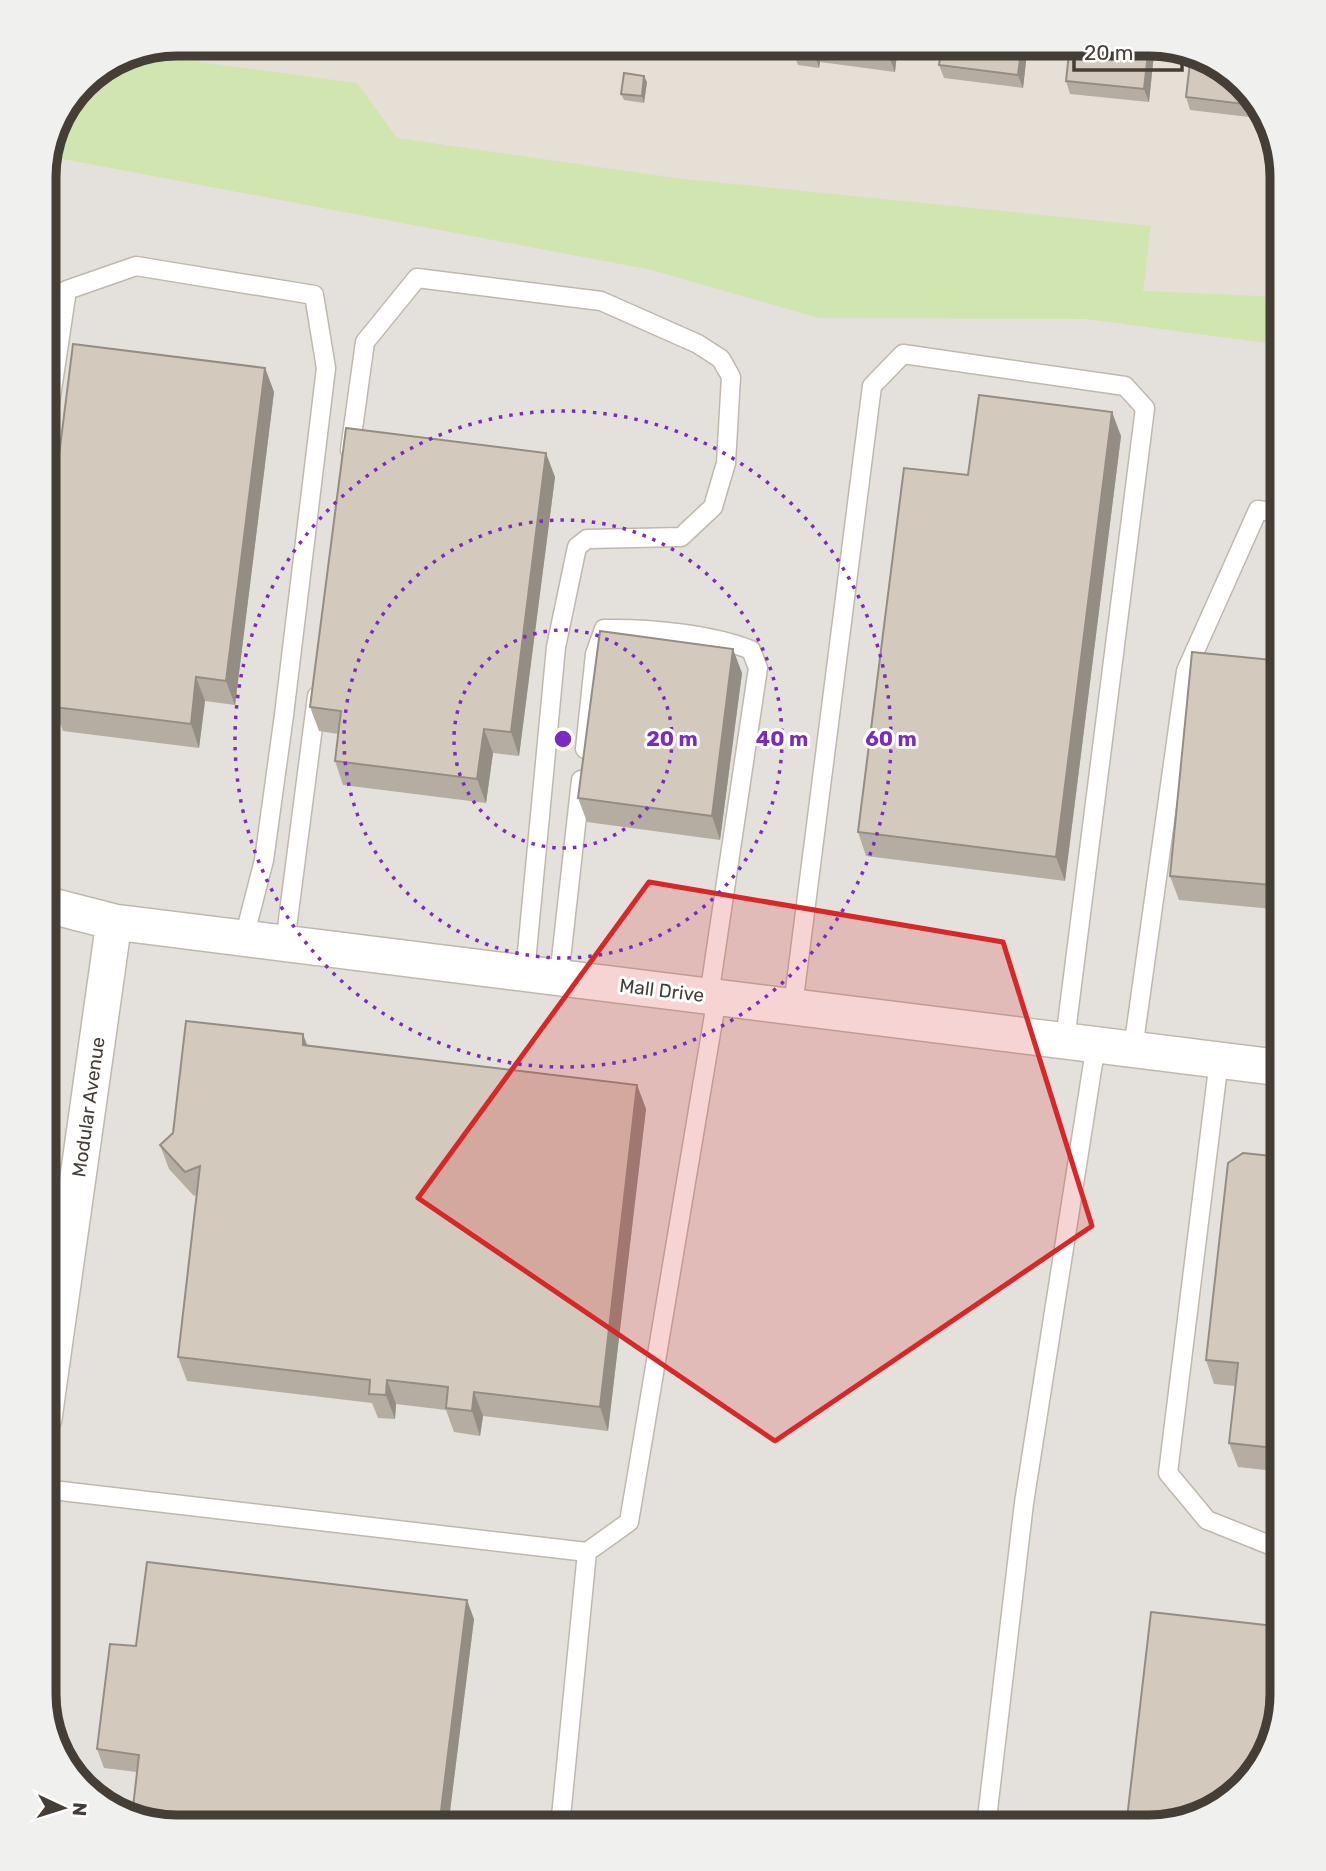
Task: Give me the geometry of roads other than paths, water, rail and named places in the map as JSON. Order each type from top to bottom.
[{"type":"street","name":"Mall Drive","points":[[56,907],[114,922],[1270,1066]]},
{"type":"street","name":"Modular Avenue","points":[[56,1282],[114,922]]},
{"type":"lane","points":[[56,363],[67,290],[136,266],[314,295],[326,368],[268,834],[244,938]]},
{"type":"lane","points":[[348,462],[365,342],[416,278],[601,301],[698,344],[721,359],[731,377],[726,463],[713,508],[681,537],[587,539],[577,547],[556,647],[542,975]]},
{"type":"lane","points":[[793,1006],[872,386],[903,354],[1125,386],[1145,408],[1080,1042],[987,1815]]},
{"type":"lane","points":[[1133,1049],[1186,671],[1258,510],[1270,512]]},
{"type":"lane","points":[[56,1490],[587,1552],[629,1522],[713,996],[758,668],[751,650],[726,640],[623,628],[604,629],[595,654],[542,975]]},
{"type":"lane","points":[[285,943],[319,680]]},
{"type":"lane","points":[[1219,1060],[1168,1474],[1207,1520],[1270,1545]]},
{"type":"lane","points":[[562,1815],[587,1552]]}]
